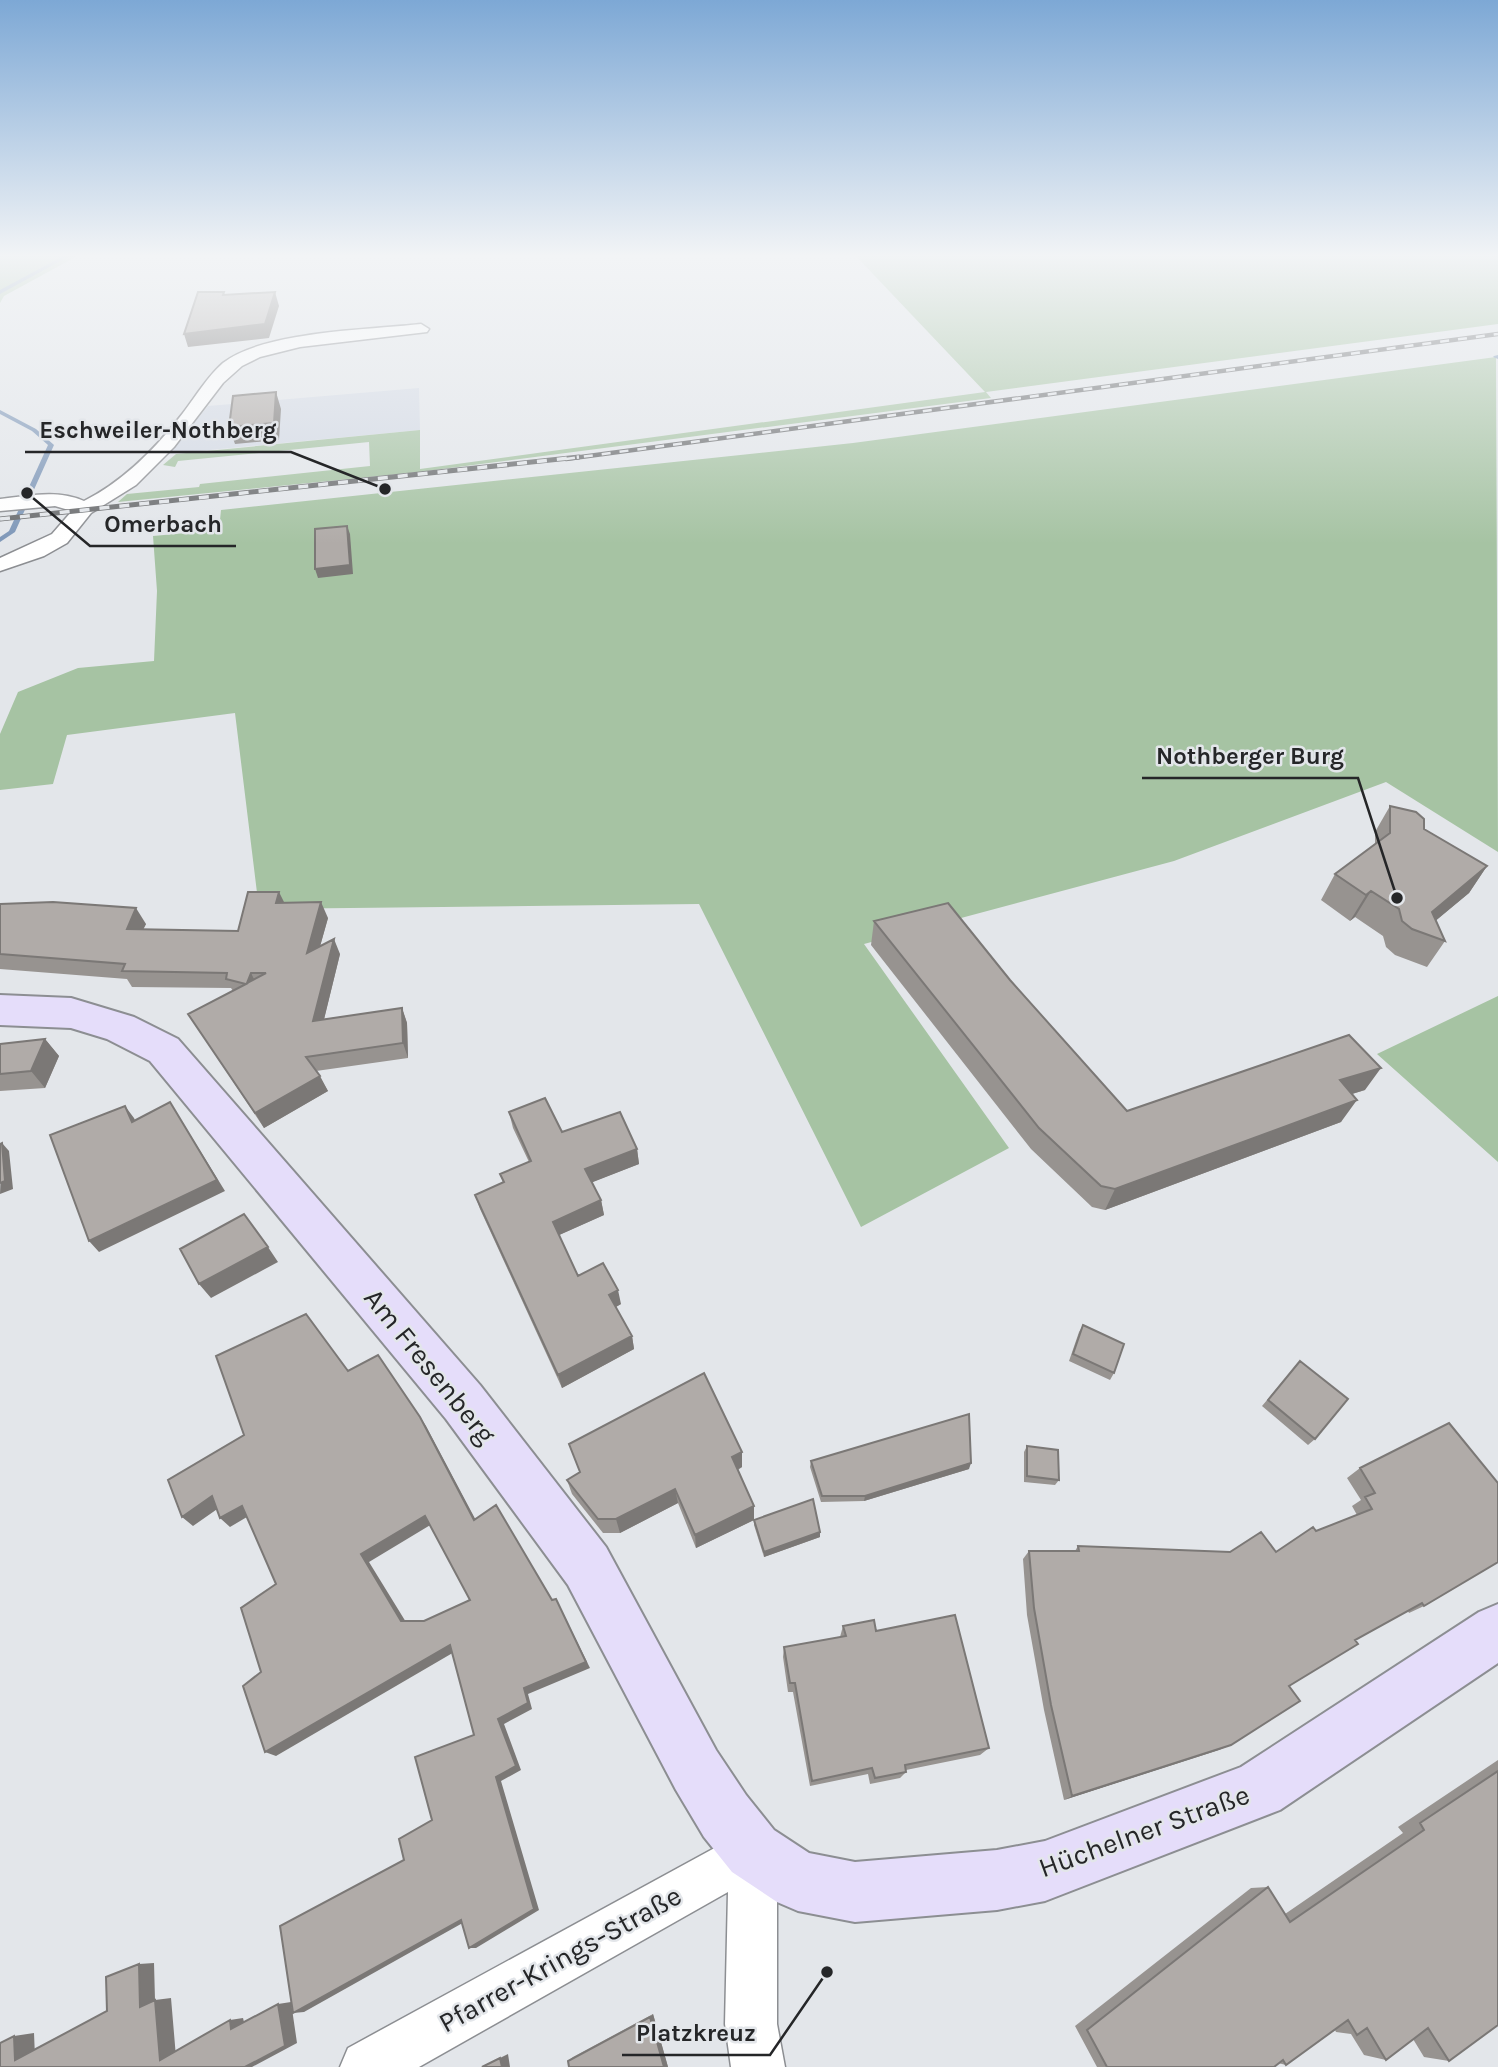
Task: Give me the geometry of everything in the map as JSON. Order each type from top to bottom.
[{"type":"street","points":[[0,505],[46,501],[75,505],[115,494],[170,442],[218,377],[236,362],[270,350]]},
{"type":"street","points":[[0,565],[65,535],[77,523],[75,505]]},
{"type":"street","name":"Am Fresenberg","points":[[0,1010],[71,1013],[120,1028],[164,1050],[463,1402],[587,1566],[696,1770],[753,1851]]},
{"type":"street","name":"Hüchelner Straße","points":[[753,1851],[798,1881],[855,1892],[997,1880],[1045,1871],[1259,1789],[1498,1630]]},
{"type":"street","points":[[753,1851],[751,2024],[758,2067]]},
{"type":"street","name":"Pfarrer-Krings-Straße","points":[[367,2067],[753,1851]]},
{"type":"shaded area","points":[[419,388],[420,430],[168,454],[208,406]]},
{"type":"green space","points":[[946,350],[1299,350],[986,392],[991,398],[419,472],[118,502],[127,494],[370,466],[369,442],[178,461],[175,467],[163,465],[176,454],[420,430],[420,469],[985,392]]},
{"type":"green space","points":[[1496,357],[1498,852],[1386,782],[1174,861],[864,944],[1009,1148],[861,1227],[699,904],[259,909],[235,713],[67,735],[53,784],[0,790],[0,734],[18,692],[78,668],[154,661],[157,591],[153,536],[219,530],[221,510],[853,443]]},
{"type":"green space","points":[[1498,996],[1498,1162],[1377,1054]]},
{"type":"building","points":[[276,392],[274,423],[229,427],[233,396]]},
{"type":"building","points":[[347,526],[350,565],[315,569],[315,529]]},
{"type":"building","points":[[1390,806],[1416,812],[1424,819],[1424,829],[1487,866],[1432,912],[1445,941],[1412,929],[1402,921],[1399,909],[1371,891],[1366,895],[1335,874],[1390,833]]},
{"type":"building","points":[[248,892],[279,892],[276,903],[321,902],[307,953],[334,939],[313,1021],[402,1008],[403,1043],[306,1057],[320,1076],[255,1113],[188,1014],[246,984],[226,979],[227,973],[122,971],[125,964],[0,954],[0,904],[53,902],[136,908],[127,929],[238,931]],"holes":[[[251,973],[266,973],[247,983]]]},
{"type":"building","points":[[948,903],[1010,980],[1127,1111],[1349,1035],[1381,1068],[1340,1080],[1357,1100],[1115,1189],[1101,1186],[1039,1128],[874,921]]},
{"type":"building","points":[[45,1039],[31,1071],[0,1074],[0,1044]]},
{"type":"building","points":[[545,1098],[562,1132],[620,1112],[637,1149],[585,1169],[601,1200],[553,1222],[578,1276],[603,1263],[618,1290],[609,1295],[632,1336],[558,1375],[475,1195],[504,1182],[500,1174],[531,1161],[509,1112]]},
{"type":"building","points":[[170,1102],[217,1180],[89,1241],[50,1135],[125,1106],[132,1122]]},
{"type":"building","points":[[2,1143],[5,1181],[0,1183],[0,1144]]},
{"type":"building","points":[[244,1214],[268,1247],[199,1284],[180,1249]]},
{"type":"building","points":[[306,1314],[348,1371],[378,1355],[420,1417],[474,1520],[496,1505],[552,1600],[556,1599],[586,1662],[524,1688],[528,1703],[498,1719],[516,1766],[496,1777],[534,1909],[469,1948],[461,1920],[293,2013],[280,1926],[404,1860],[399,1839],[432,1820],[415,1757],[474,1735],[450,1645],[265,1752],[243,1686],[261,1672],[241,1608],[276,1584],[242,1506],[220,1518],[212,1496],[182,1517],[168,1480],[244,1435],[216,1356]],"holes":[[[425,1516],[470,1600],[424,1621],[401,1621],[361,1554]]]},
{"type":"building","points":[[1083,1325],[1124,1344],[1114,1373],[1073,1354]]},
{"type":"building","points":[[1300,1361],[1348,1399],[1315,1439],[1268,1400]]},
{"type":"building","points":[[704,1373],[742,1452],[732,1457],[754,1506],[695,1535],[675,1489],[616,1519],[598,1519],[567,1480],[580,1472],[569,1444]]},
{"type":"building","points":[[969,1414],[971,1463],[865,1496],[822,1496],[811,1461]]},
{"type":"building","points":[[1449,1423],[1498,1483],[1498,1562],[1424,1606],[1422,1603],[1355,1640],[1358,1644],[1289,1686],[1300,1701],[1231,1745],[1072,1796],[1051,1705],[1034,1608],[1029,1551],[1079,1551],[1078,1546],[1230,1552],[1261,1532],[1276,1552],[1313,1527],[1316,1531],[1372,1509],[1365,1497],[1375,1493],[1360,1468]]},
{"type":"building","points":[[1027,1446],[1058,1450],[1059,1480],[1027,1476]]},
{"type":"building","points":[[813,1499],[820,1532],[764,1552],[754,1520]]},
{"type":"building","points":[[955,1615],[989,1748],[905,1765],[906,1772],[875,1778],[872,1768],[812,1781],[795,1683],[790,1683],[784,1647],[846,1636],[843,1626],[874,1620],[876,1631]]},
{"type":"building","points":[[1498,1771],[1498,2025],[1449,2061],[1428,2028],[1386,2060],[1367,2028],[1357,2035],[1348,2020],[1286,2065],[1283,2060],[1274,2067],[1107,2067],[1087,2030],[1268,1887],[1290,1922],[1424,1830],[1420,1823]]},
{"type":"building","points":[[139,1964],[140,2007],[155,2000],[160,2060],[230,2020],[231,2029],[278,2004],[285,2046],[245,2067],[0,2067],[0,2043],[14,2036],[15,2060],[107,2011],[106,1977]]},
{"type":"building","points":[[650,2017],[664,2067],[569,2067],[568,2061]]},
{"type":"building","points":[[500,2058],[502,2067],[482,2067]]},
{"type":"waterway","points":[[0,412],[34,430],[51,445],[12,532],[0,540]]},
{"type":"railway","points":[[566,459],[1375,350]]},
{"type":"railway","points":[[0,519],[579,457]]},
{"type":"place","name":"Eschweiler-Nothberg","points":[[385,489]]},
{"type":"place","name":"Omerbach","points":[[27,493]]},
{"type":"place","name":"Nothberger Burg","points":[[1397,898]]},
{"type":"place","name":"Platzkreuz","points":[[827,1972]]}]
